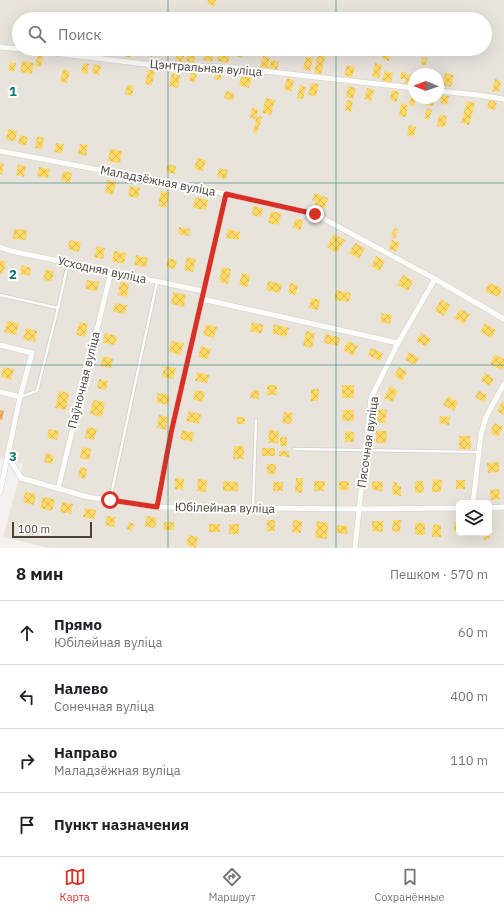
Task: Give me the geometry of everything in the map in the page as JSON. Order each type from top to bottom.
[{"type":"street","name":"Цэнтральная вуліца","points":[[0,47],[12,48]]},
{"type":"street","name":"Цэнтральная вуліца","points":[[78,56],[153,65],[228,67],[408,87]]},
{"type":"street","points":[[444,92],[504,99]]},
{"type":"street","name":"Маладзёжная вуліца","points":[[0,151],[226,194],[315,214],[435,279],[504,319]]},
{"type":"street","points":[[157,507],[171,433],[226,194]]},
{"type":"street","name":"Усходняя вуліца","points":[[0,247],[68,263],[203,291]]},
{"type":"street","name":"Паўночная вуліца","points":[[58,489],[111,272]]},
{"type":"street","name":"Пясочная вуліца","points":[[355,548],[371,398],[398,343],[435,279]]},
{"type":"street","points":[[202,299],[398,343]]},
{"type":"street","points":[[0,345],[32,353],[20,397],[0,492]]},
{"type":"street","points":[[473,500],[481,434],[486,417],[504,384]]},
{"type":"street","points":[[0,392],[20,397]]},
{"type":"street","name":"Юбілейная вуліца","points":[[8,456],[21,478],[88,497],[157,507],[359,509],[456,508]]},
{"type":"street","points":[[492,508],[504,507]]},
{"type":"lane","points":[[20,397],[37,391],[68,263]]},
{"type":"lane","points":[[110,500],[157,281]]},
{"type":"lane","points":[[0,295],[58,308]]},
{"type":"lane","points":[[253,508],[256,420]]},
{"type":"lane","points":[[294,450],[479,452]]},
{"type":"shaded area","points":[[0,0],[504,0],[504,548],[50,548],[3,537],[23,464],[0,458]]},
{"type":"building: Жильё","points":[[208,0],[216,0],[215,6],[207,4]]},
{"type":"building: Жильё","points":[[38,56],[43,56],[41,67],[35,66]]},
{"type":"building: Жильё","points":[[176,56],[184,56],[183,62],[175,60]]},
{"type":"building: Жильё","points":[[187,56],[195,56],[194,63],[186,61]]},
{"type":"building: Жильё","points":[[204,56],[214,56],[212,62],[203,60]]},
{"type":"building: Жильё","points":[[218,56],[229,56],[228,63],[217,61]]},
{"type":"building: Жильё","points":[[263,56],[270,58],[268,69],[260,67]]},
{"type":"building: Жильё","points":[[318,56],[325,56],[321,75],[314,73]]},
{"type":"building: Жильё","points":[[383,56],[390,56],[389,61],[382,59]]},
{"type":"building: Жильё","points":[[306,57],[313,58],[310,71],[303,69]]},
{"type":"building: Жильё","points":[[422,57],[427,58],[426,65],[421,65]]},
{"type":"building: Жильё","points":[[271,60],[279,62],[277,71],[269,69]]},
{"type":"building: Жильё","points":[[22,61],[34,63],[32,74],[20,72]]},
{"type":"building: Жильё","points":[[10,62],[16,63],[14,72],[8,70]]},
{"type":"building: Жильё","points":[[83,63],[89,64],[87,74],[81,73]]},
{"type":"building: Жильё","points":[[375,63],[382,65],[379,78],[372,76]]},
{"type":"building: Жильё","points":[[94,64],[101,66],[99,75],[92,73]]},
{"type":"building: Жильё","points":[[347,65],[355,67],[352,77],[344,75]]},
{"type":"building: Жильё","points":[[63,69],[70,71],[67,83],[60,82]]},
{"type":"building: Жильё","points":[[148,69],[155,71],[152,85],[145,84]]},
{"type":"building: Жильё","points":[[191,71],[197,73],[195,82],[189,81]]},
{"type":"building: Жильё","points":[[385,71],[393,73],[391,83],[382,80]]},
{"type":"building: Жильё","points":[[215,72],[222,74],[221,80],[214,79]]},
{"type":"building: Жильё","points":[[401,72],[406,72],[406,79],[400,79]]},
{"type":"building: Жильё","points":[[172,73],[180,75],[178,88],[169,86]]},
{"type":"building: Жильё","points":[[445,73],[454,75],[451,87],[444,85]]},
{"type":"building: Жильё","points":[[242,74],[252,77],[249,88],[239,85]]},
{"type":"building: Жильё","points":[[407,74],[408,74],[408,85],[405,84]]},
{"type":"building: Жильё","points":[[287,78],[294,80],[292,91],[284,90]]},
{"type":"building: Жильё","points":[[495,79],[501,81],[499,92],[492,91]]},
{"type":"building: Жильё","points":[[311,83],[319,84],[316,96],[308,95]]},
{"type":"building: Жильё","points":[[127,85],[134,86],[132,96],[125,94]]},
{"type":"building: Жильё","points":[[300,85],[306,87],[303,99],[297,98]]},
{"type":"building: Жильё","points":[[348,86],[356,88],[353,99],[346,97]]},
{"type":"building: Жильё","points":[[367,88],[374,90],[371,101],[364,99]]},
{"type":"building: Жильё","points":[[392,90],[399,92],[397,102],[390,100]]},
{"type":"building: Жильё","points":[[226,91],[234,93],[233,101],[224,98]]},
{"type":"building: Жильё","points":[[444,95],[449,96],[447,105],[444,104]]},
{"type":"building: Жильё","points":[[266,98],[275,100],[271,115],[262,113]]},
{"type":"building: Жильё","points":[[347,100],[353,101],[351,112],[345,110]]},
{"type":"building: Жильё","points":[[489,100],[497,102],[495,110],[487,108]]},
{"type":"building: Жильё","points":[[467,101],[475,103],[469,125],[461,123]]},
{"type":"building: Жильё","points":[[401,103],[408,105],[406,117],[399,116]]},
{"type":"building: Жильё","points":[[426,104],[434,104],[433,106]]},
{"type":"building: Жильё","points":[[252,108],[258,109],[257,116],[262,117],[257,134],[253,133],[256,119],[250,118]]},
{"type":"building: Жильё","points":[[427,108],[432,110],[429,120],[424,118]]},
{"type":"building: Жильё","points":[[439,115],[447,116],[445,127],[437,126]]},
{"type":"building: Жильё","points":[[409,125],[416,127],[414,137],[407,135]]},
{"type":"building: Жильё","points":[[8,129],[17,131],[15,141],[6,140]]},
{"type":"building: Жильё","points":[[20,135],[28,137],[26,145],[18,144]]},
{"type":"building: Жильё","points":[[37,136],[44,138],[42,149],[35,148]]},
{"type":"building: Жильё","points":[[56,143],[64,144],[62,153],[54,152]]},
{"type":"building: Жильё","points":[[80,144],[88,145],[86,156],[78,154]]},
{"type":"building: Жильё","points":[[110,149],[122,151],[120,163],[108,161]]},
{"type":"building: Жильё","points":[[197,158],[206,160],[203,171],[194,169]]},
{"type":"building: Жильё","points":[[0,163],[4,164],[2,175],[0,174]]},
{"type":"building: Жильё","points":[[167,164],[176,166],[175,174],[166,172]]},
{"type":"building: Жильё","points":[[18,165],[26,166],[24,177],[16,175]]},
{"type":"building: Жильё","points":[[39,167],[50,169],[48,178],[37,176]]},
{"type":"building: Жильё","points":[[219,168],[228,170],[226,179],[217,177]]},
{"type":"building: Жильё","points":[[63,171],[72,173],[70,183],[61,181]]},
{"type":"building: Жильё","points":[[107,180],[116,182],[113,195],[105,193]]},
{"type":"building: Жильё","points":[[130,186],[140,188],[138,198],[128,196]]},
{"type":"building: Жильё","points":[[161,191],[170,193],[166,208],[158,206]]},
{"type":"building: Жильё","points":[[315,193],[328,198],[324,209],[315,205],[316,202],[312,200]]},
{"type":"building: Жильё","points":[[195,197],[208,200],[206,210],[193,208]]},
{"type":"building: Жильё","points":[[253,206],[263,208],[261,217],[252,215]]},
{"type":"building: Жильё","points":[[271,211],[281,213],[279,225],[268,223]]},
{"type":"building: Жильё","points":[[295,219],[303,220],[301,230],[293,228]]},
{"type":"building: Жильё","points":[[179,227],[190,229],[189,236],[178,234]]},
{"type":"building: Жильё","points":[[394,228],[398,229],[395,239],[391,237]]},
{"type":"building: Жильё","points":[[14,229],[27,230],[26,240],[13,239]]},
{"type":"building: Жильё","points":[[227,229],[240,232],[239,240],[226,238]]},
{"type":"building: Жильё","points":[[334,234],[345,240],[337,253],[327,247]]},
{"type":"building: Жильё","points":[[69,240],[81,242],[79,252],[68,249]]},
{"type":"building: Жильё","points":[[392,240],[400,243],[396,252],[389,249]]},
{"type":"building: Жильё","points":[[355,243],[365,248],[359,259],[349,253]]},
{"type":"building: Жильё","points":[[97,246],[105,248],[103,259],[94,257]]},
{"type":"building: Жильё","points":[[114,251],[126,253],[124,264],[112,261]]},
{"type":"building: Жильё","points":[[136,255],[148,258],[146,267],[134,265]]},
{"type":"building: Жильё","points":[[376,256],[385,261],[380,271],[371,266]]},
{"type":"building: Жильё","points":[[187,257],[196,259],[193,272],[184,270]]},
{"type":"building: Жильё","points":[[168,258],[177,260],[175,269],[166,267]]},
{"type":"building: Жильё","points":[[0,260],[6,262],[3,274],[0,273]]},
{"type":"building: Жильё","points":[[22,265],[31,268],[30,276],[20,274]]},
{"type":"building: Жильё","points":[[222,267],[231,269],[228,284],[219,282]]},
{"type":"building: Жильё","points":[[45,270],[54,271],[52,281],[43,280]]},
{"type":"building: Жильё","points":[[242,273],[250,275],[248,287],[239,285]]},
{"type":"building: Жильё","points":[[403,275],[413,281],[408,291],[397,285]]},
{"type":"building: Жильё","points":[[87,280],[99,282],[97,291],[85,289]]},
{"type":"building: Жильё","points":[[268,281],[282,284],[280,293],[266,290]]},
{"type":"building: Жильё","points":[[120,282],[129,284],[127,297],[118,295]]},
{"type":"building: Жильё","points":[[290,283],[298,285],[296,295],[288,293]]},
{"type":"building: Жильё","points":[[489,283],[502,288],[499,297],[485,292]]},
{"type":"building: Жильё","points":[[336,290],[351,293],[349,302],[334,300]]},
{"type":"building: Жильё","points":[[173,292],[186,295],[184,307],[171,304]]},
{"type":"building: Жильё","points":[[311,298],[320,300],[318,310],[309,308]]},
{"type":"building: Жильё","points":[[441,299],[450,305],[444,316],[435,311]]},
{"type":"building: Жильё","points":[[115,303],[127,305],[125,314],[113,312]]},
{"type":"building: Жильё","points":[[460,309],[470,314],[464,324],[454,318]]},
{"type":"building: Жильё","points":[[382,313],[392,315],[390,324],[380,322]]},
{"type":"building: Жильё","points":[[7,321],[19,323],[16,335],[4,332]]},
{"type":"building: Жильё","points":[[79,322],[88,324],[85,337],[76,335]]},
{"type":"building: Жильё","points":[[252,322],[264,325],[261,334],[250,331]]},
{"type":"building: Жильё","points":[[485,323],[496,330],[491,338],[480,332]]},
{"type":"building: Жильё","points":[[206,324],[217,327],[214,338],[203,335]]},
{"type":"building: Жильё","points":[[274,324],[289,328],[286,337],[272,333]]},
{"type":"building: Жильё","points":[[26,328],[37,331],[35,342],[23,339]]},
{"type":"building: Жильё","points":[[306,331],[315,333],[312,348],[303,346]]},
{"type":"building: Жильё","points":[[105,333],[117,336],[115,345],[103,343]]},
{"type":"building: Жильё","points":[[421,333],[431,339],[426,347],[416,341]]},
{"type":"building: Жильё","points":[[325,334],[340,337],[339,346],[324,343]]},
{"type":"building: Жильё","points":[[171,341],[184,343],[181,355],[169,352]]},
{"type":"building: Жильё","points":[[348,341],[358,346],[353,356],[343,350]]},
{"type":"building: Жильё","points":[[201,346],[211,349],[208,359],[198,357]]},
{"type":"building: Жильё","points":[[371,348],[383,353],[380,361],[368,355]]},
{"type":"building: Жильё","points":[[409,352],[419,358],[415,365],[405,360]]},
{"type":"building: Жильё","points":[[495,354],[504,359],[504,366],[502,370],[490,364]]},
{"type":"building: Жильё","points":[[103,356],[113,359],[111,368],[101,366]]},
{"type":"building: Жильё","points":[[164,366],[176,368],[173,379],[162,377]]},
{"type":"building: Жильё","points":[[3,367],[14,369],[11,380],[1,377]]},
{"type":"building: Жильё","points":[[399,367],[407,372],[402,381],[394,376]]},
{"type":"building: Жильё","points":[[197,372],[209,375],[207,383],[195,381]]},
{"type":"building: Жильё","points":[[485,373],[494,379],[490,386],[481,381]]},
{"type":"building: Жильё","points":[[99,379],[108,381],[106,390],[97,388]]},
{"type":"building: Жильё","points":[[267,385],[277,385],[277,395],[267,395]]},
{"type":"building: Жильё","points":[[342,385],[354,385],[354,398],[342,398]]},
{"type":"building: Жильё","points":[[390,386],[398,391],[392,402],[384,398]]},
{"type":"building: Жильё","points":[[311,389],[319,389],[318,401],[311,401]]},
{"type":"building: Жильё","points":[[195,390],[205,392],[203,402],[193,400]]},
{"type":"building: Жильё","points":[[254,390],[260,391],[258,399],[250,398],[251,392]]},
{"type":"building: Жильё","points":[[59,391],[69,393],[66,410],[55,408]]},
{"type":"building: Жильё","points":[[479,391],[487,395],[484,402],[475,397]]},
{"type":"building: Жильё","points":[[158,393],[170,395],[168,405],[156,402]]},
{"type":"building: Жильё","points":[[448,396],[458,402],[454,411],[443,405]]},
{"type":"building: Жильё","points":[[93,400],[105,402],[102,417],[90,414]]},
{"type":"building: Жильё","points":[[502,402],[504,403],[504,415],[497,411]]},
{"type":"building: Жильё","points":[[378,409],[387,410],[385,423],[376,422]]},
{"type":"building: Жильё","points":[[343,410],[354,410],[354,421],[342,421]]},
{"type":"building: Жильё","points":[[189,411],[201,414],[199,424],[186,421]]},
{"type":"building: Жильё","points":[[284,412],[293,413],[291,424],[282,423]]},
{"type":"building: Жильё","points":[[159,415],[168,417],[166,430],[157,428]]},
{"type":"building: Жильё","points":[[440,416],[450,417],[449,425],[439,423]]},
{"type":"building: Жильё","points":[[237,417],[245,417],[245,424],[237,424]]},
{"type":"building: Жильё","points":[[494,423],[503,427],[498,437],[490,433]]},
{"type":"building: Жильё","points":[[87,427],[97,429],[94,440],[85,438]]},
{"type":"building: Жильё","points":[[49,429],[59,431],[57,440],[47,438]]},
{"type":"building: Жильё","points":[[182,430],[194,433],[192,442],[180,439]]},
{"type":"building: Жильё","points":[[269,430],[279,431],[278,443],[268,443]]},
{"type":"building: Жильё","points":[[345,431],[354,432],[354,442],[345,442]]},
{"type":"building: Жильё","points":[[376,431],[387,431],[386,443],[376,443]]},
{"type":"building: Жильё","points":[[459,436],[470,436],[471,449],[459,449]]},
{"type":"building: Жильё","points":[[280,437],[287,437],[287,446],[280,446]]},
{"type":"building: Жильё","points":[[234,446],[244,446],[244,459],[233,459]]},
{"type":"building: Жильё","points":[[82,447],[91,449],[89,460],[80,458]]},
{"type":"building: Жильё","points":[[262,448],[275,448],[275,456],[262,456]]},
{"type":"building: Жильё","points":[[279,451],[289,451],[289,457],[279,456]]},
{"type":"building: Жильё","points":[[46,453],[54,455],[52,464],[44,462]]},
{"type":"building: Жильё","points":[[499,462],[499,472],[488,473],[487,463]]},
{"type":"building: Жильё","points":[[267,464],[276,464],[276,474],[267,474]]},
{"type":"building: Жильё","points":[[80,467],[87,469],[85,479],[78,477]]},
{"type":"building: Жильё","points":[[175,478],[184,479],[183,490],[175,489]]},
{"type":"building: Жильё","points":[[296,478],[303,478],[302,493],[295,492]]},
{"type":"building: Жильё","points":[[198,479],[207,480],[206,492],[197,491]]},
{"type":"building: Жильё","points":[[433,479],[442,480],[441,492],[432,492]]},
{"type":"building: Жильё","points":[[456,480],[465,480],[465,489],[456,489]]},
{"type":"building: Жильё","points":[[223,481],[238,482],[238,491],[223,491]]},
{"type":"building: Жильё","points":[[314,481],[325,481],[324,491],[314,491]]},
{"type":"building: Жильё","points":[[339,481],[349,481],[349,490],[339,490]]},
{"type":"building: Жильё","points":[[372,481],[383,482],[382,491],[372,490]]},
{"type":"building: Жильё","points":[[415,481],[423,481],[424,492],[415,493]]},
{"type":"building: Жильё","points":[[273,482],[283,482],[283,491],[273,491]]},
{"type":"building: Жильё","points":[[393,482],[397,482],[397,486],[401,486],[401,496],[392,494]]},
{"type":"building: Жильё","points":[[499,489],[500,499],[491,500],[490,490]]},
{"type":"building: Жильё","points":[[25,492],[36,494],[34,505],[23,502]]},
{"type":"building: Жильё","points":[[43,497],[55,499],[52,511],[40,508]]},
{"type":"building: Жильё","points":[[62,502],[73,504],[71,514],[60,512]]},
{"type":"building: Жильё","points":[[85,508],[96,510],[94,519],[83,517]]},
{"type":"building: Жильё","points":[[107,516],[116,517],[114,527],[105,525]]},
{"type":"building: Жильё","points":[[147,516],[157,518],[155,528],[144,526]]},
{"type":"building: Жильё","points":[[267,520],[275,520],[275,531],[267,531]]},
{"type":"building: Жильё","points":[[293,520],[302,521],[301,533],[292,532]]},
{"type":"building: Жильё","points":[[393,520],[401,520],[400,532],[392,531]]},
{"type":"building: Жильё","points":[[317,521],[328,523],[327,539],[315,538]]},
{"type":"building: Жильё","points":[[372,521],[383,521],[383,532],[372,531]]},
{"type":"building: Жильё","points":[[129,522],[134,524],[132,531],[127,529]]},
{"type":"building: Жильё","points":[[164,522],[174,522],[174,530],[163,530]]},
{"type":"building: Жильё","points":[[454,522],[456,522],[456,532],[454,532]]},
{"type":"building: Жильё","points":[[415,523],[425,523],[425,535],[415,535]]},
{"type":"building: Жильё","points":[[209,524],[220,524],[220,532],[209,532]]},
{"type":"building: Жильё","points":[[229,524],[239,524],[239,534],[229,534]]},
{"type":"building: Жильё","points":[[433,524],[441,525],[441,537],[432,537]]},
{"type":"building: Жильё","points":[[337,525],[348,526],[347,534],[336,533]]},
{"type":"building: Жильё","points":[[189,535],[198,537],[196,548],[186,545]]},
{"type":"building: Жильё","points":[[483,536],[490,536],[490,539],[484,540]]},
{"type":"building: Медицина","points":[[0,410],[4,411],[2,420],[0,420]]},
{"type":"route","points":[[110,500],[157,507],[171,433],[226,194],[315,214]]}]
